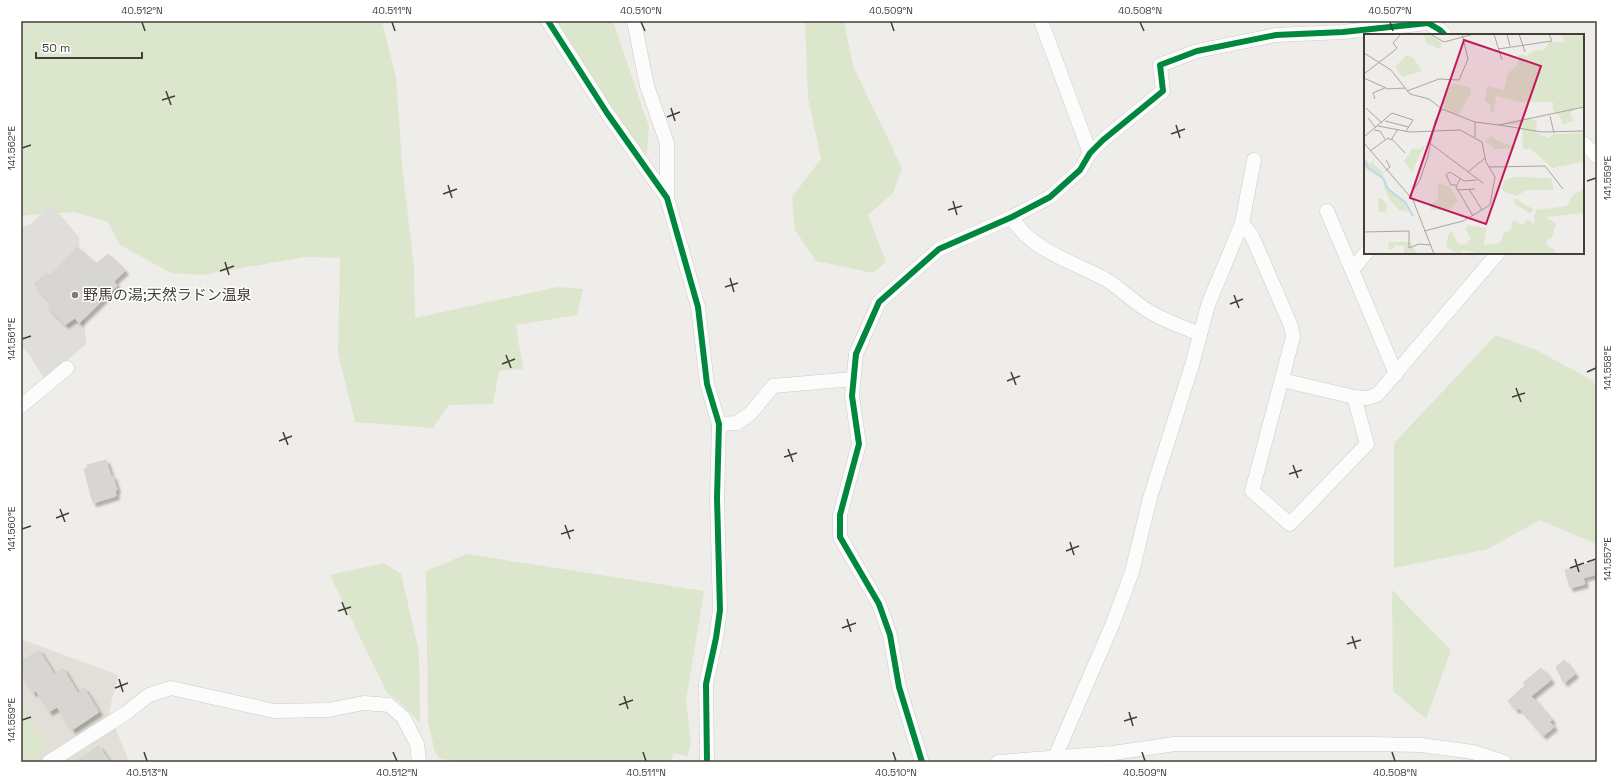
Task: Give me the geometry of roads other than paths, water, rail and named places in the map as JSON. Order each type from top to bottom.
[{"type":"street","points":[[548,21],[607,113],[667,198]]},
{"type":"street","points":[[634,21],[647,86],[668,143],[667,198],[698,308],[706,384],[719,424],[717,498],[720,610],[716,638],[706,684],[707,762]]},
{"type":"street","points":[[1040,21],[1090,153]]},
{"type":"street","points":[[922,762],[899,687],[890,635],[879,604],[840,537],[840,515],[859,444],[852,396],[856,354],[879,302],[940,249],[1012,217],[1050,197],[1080,170],[1090,153],[1103,140],[1163,91],[1160,66],[1197,51],[1276,35],[1343,32],[1428,23],[1444,34]]},
{"type":"street","points":[[1055,757],[1113,623],[1132,572],[1150,498],[1208,305],[1242,223],[1254,160]]},
{"type":"street","points":[[1327,211],[1396,374]]},
{"type":"street","points":[[1012,217],[1025,236],[1070,263],[1105,280],[1152,313],[1200,334]]},
{"type":"street","points":[[1242,223],[1252,236],[1291,326],[1293,337],[1252,492],[1290,524],[1367,444],[1354,397]]},
{"type":"street","points":[[1352,270],[1365,254]]},
{"type":"street","points":[[1282,380],[1354,397],[1367,398],[1378,395],[1497,254]]},
{"type":"street","points":[[21,406],[67,368]]},
{"type":"street","points":[[719,424],[737,423],[751,413],[773,386],[854,379]]},
{"type":"street","points":[[49,762],[126,713],[149,694],[171,688],[274,711],[328,710],[364,703],[389,705],[403,717],[417,744],[419,762]]},
{"type":"street","points":[[998,762],[1113,753],[1175,744],[1421,745],[1473,752],[1504,762]]},
{"type":"place","name":"野馬の湯;天然ラドン温泉","points":[[75,295]]}]
